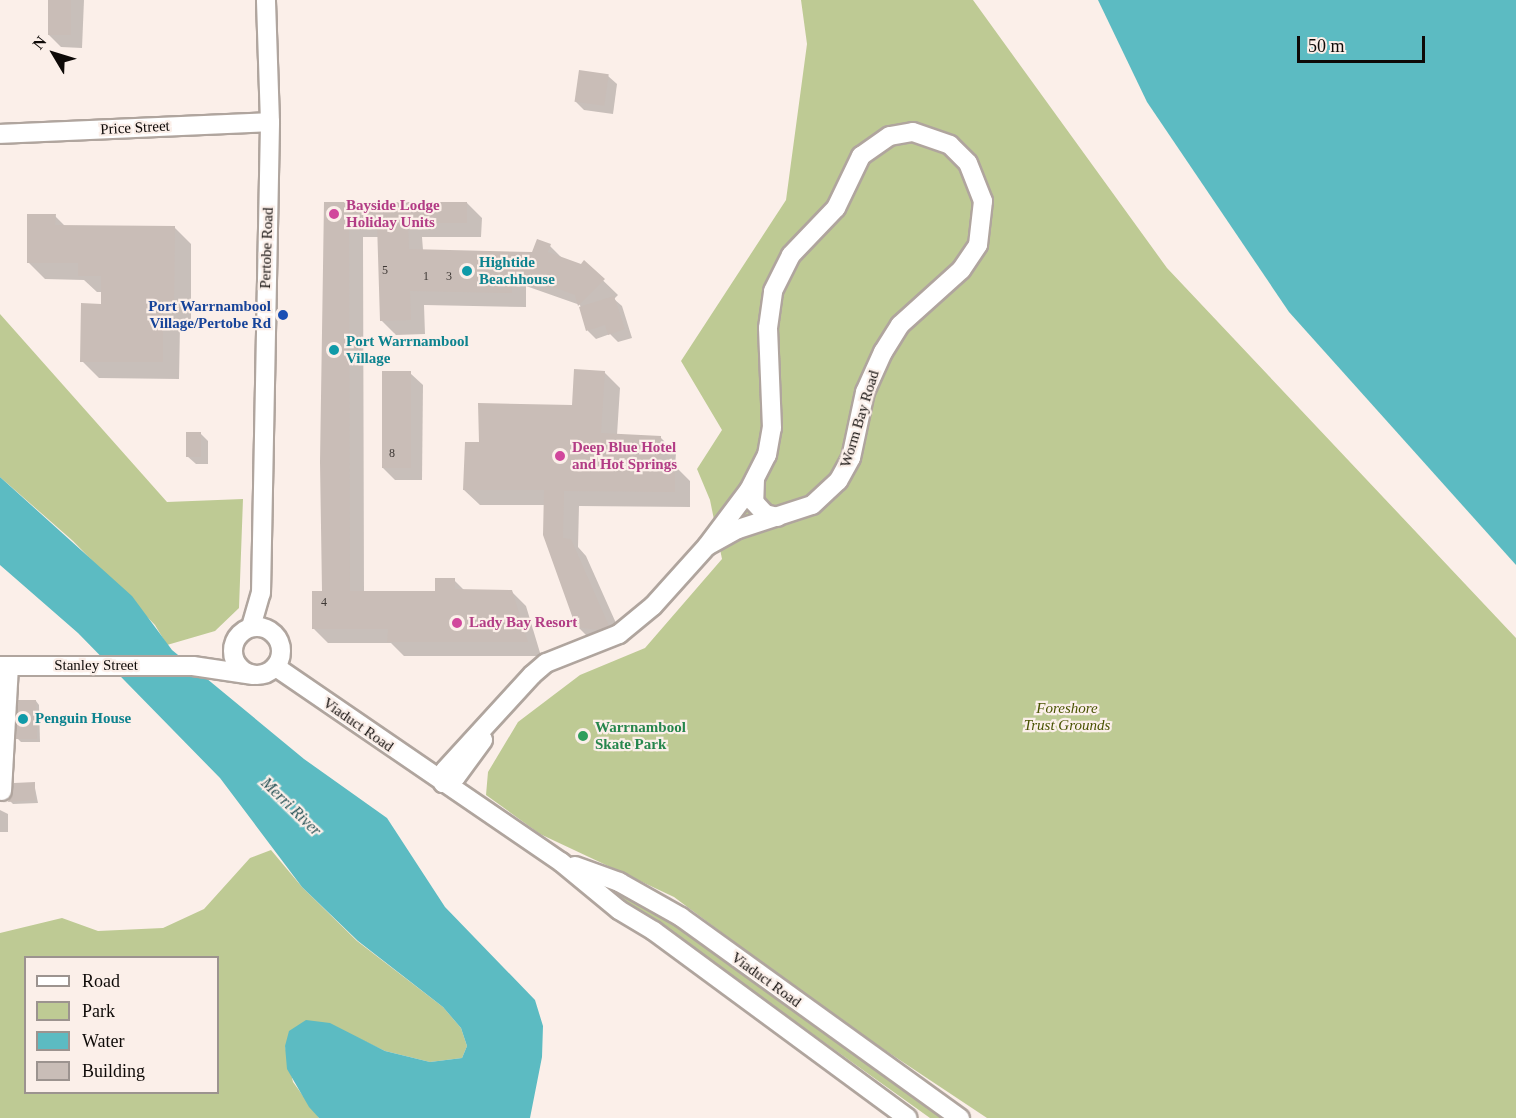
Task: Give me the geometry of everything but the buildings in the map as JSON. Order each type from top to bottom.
[{"type":"street","name":"Pertobe Road","points":[[251,627],[259,605],[270,122],[266,0]]},
{"type":"street","name":"Price Street","points":[[0,134],[270,122]]},
{"type":"street","name":"Worm Bay Road","points":[[443,783],[445,770],[500,709],[546,663],[606,640],[634,623],[706,546],[756,477],[767,455],[772,428],[768,328],[779,276],[796,249],[836,208],[856,164],[868,148],[902,133],[938,137],[956,149],[974,175],[984,206],[978,245],[961,270],[919,304],[900,325],[883,352],[865,392],[851,458],[838,481],[812,505],[738,528],[706,546]]},
{"type":"street","points":[[756,477],[754,502],[765,514],[778,517]]},
{"type":"street","name":"Pertobe Road","points":[[259,605],[270,631]]},
{"type":"street","points":[[251,627],[270,631],[281,648],[276,667],[253,675],[235,662],[235,640],[251,627]]},
{"type":"street","name":"Stanley Street","points":[[193,666],[217,656],[235,640]]},
{"type":"street","points":[[2,791],[4,666]]},
{"type":"street","name":"Stanley Street","points":[[4,666],[193,666],[253,675]]},
{"type":"street","name":"Viaduct Road","points":[[276,667],[561,862],[619,910],[654,931],[908,1118]]},
{"type":"street","name":"Viaduct Road","points":[[561,862],[619,882],[681,917],[960,1118]]},
{"type":"green space","name":"Foreshore Trust Grounds","points":[[801,0],[973,0],[1167,268],[1516,638],[1516,1118],[987,1118],[835,1017],[674,897],[540,834],[486,795],[488,772],[518,722],[580,675],[645,648],[722,559],[710,500],[697,469],[722,430],[681,361],[786,200],[807,44]]},
{"type":"green space","points":[[0,314],[167,502],[243,499],[239,608],[215,631],[167,645],[155,625],[73,541],[0,477]]},
{"type":"green space","points":[[271,850],[302,887],[357,941],[443,1007],[461,1028],[467,1046],[462,1058],[430,1062],[385,1051],[358,1038],[285,1046],[293,1082],[319,1118],[0,1118],[0,933],[62,918],[98,931],[163,928],[204,909],[250,858]]},
{"type":"green space","points":[[594,873],[649,905],[952,1118],[930,1118],[642,912],[585,878]]},
{"type":"water","points":[[1098,0],[1516,0],[1516,565],[1289,312],[1147,102]]},
{"type":"water","name":"Merri River","points":[[0,477],[132,596],[172,650],[304,759],[387,818],[445,907],[535,1000],[543,1026],[542,1057],[530,1118],[319,1118],[309,1107],[287,1069],[285,1046],[289,1031],[306,1020],[330,1023],[385,1051],[430,1062],[462,1058],[467,1046],[461,1028],[443,1007],[358,941],[302,887],[220,778],[78,633],[0,565]]},
{"type":"place","name":"Bayside Lodge Holiday Units","points":[[334,214]]},
{"type":"place","name":"Hightide Beachhouse","points":[[467,271]]},
{"type":"place","name":"Port Warrnambool Village/Pertobe Rd","points":[[283,315]]},
{"type":"place","name":"Port Warrnambool Village","points":[[334,350]]},
{"type":"place","name":"Deep Blue Hotel and Hot Springs","points":[[560,456]]},
{"type":"place","name":"Lady Bay Resort","points":[[457,623]]},
{"type":"place","name":"Penguin House","points":[[23,719]]},
{"type":"place","name":"Warrnambool Skate Park","points":[[583,736]]}]
